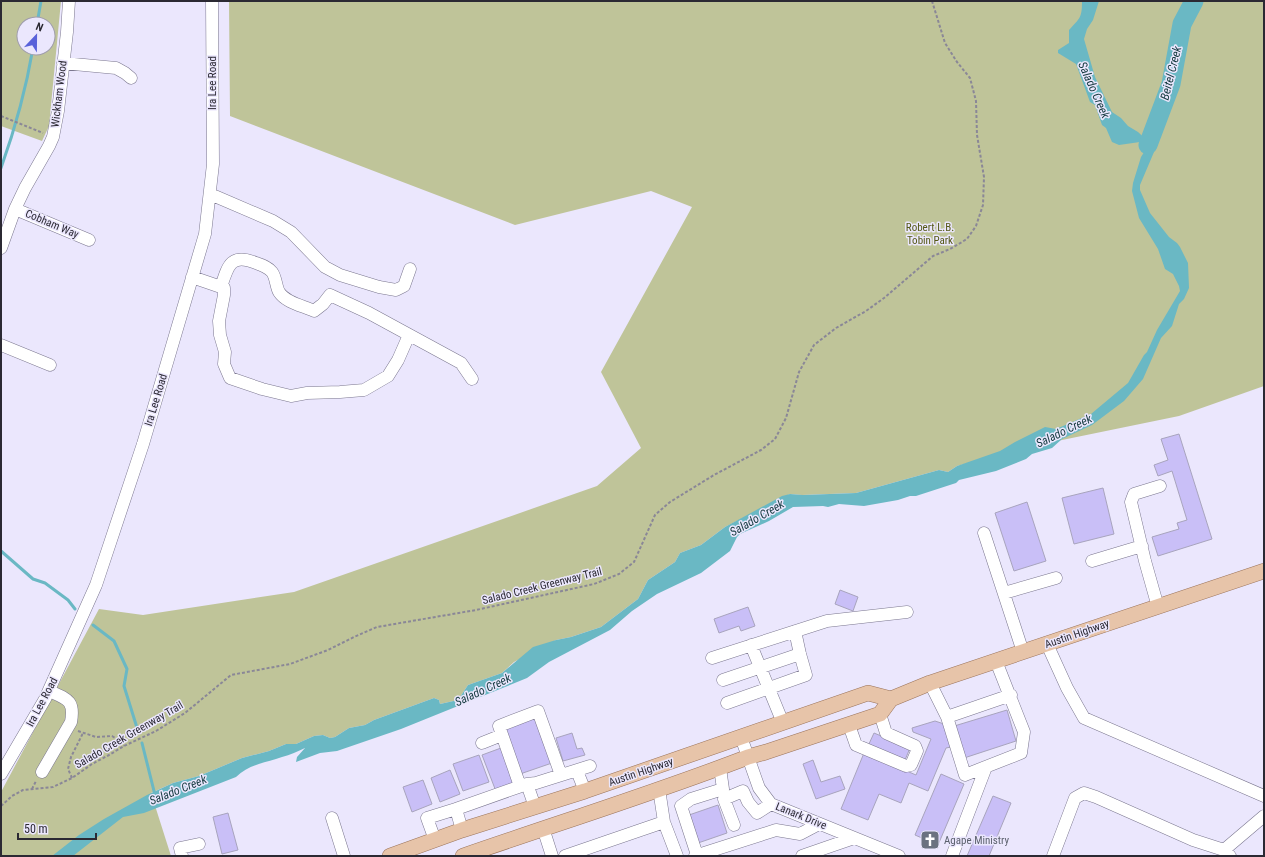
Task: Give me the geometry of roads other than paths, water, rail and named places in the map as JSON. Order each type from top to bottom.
[{"type":"main road","name":"Austin Highway","points":[[390,856],[462,830],[584,791],[868,694],[891,699],[930,683],[1264,571]]},
{"type":"main road","points":[[880,714],[891,699]]},
{"type":"main road","name":"Austin Highway","points":[[463,856],[599,811],[748,757],[880,714]]},
{"type":"street","name":"Wickham Wood","points":[[1,248],[24,188],[53,137],[58,111],[67,32],[68,1]]},
{"type":"street","name":"Ira Lee Road","points":[[1,774],[49,690],[96,585],[143,444],[204,234],[213,164],[212,1]]},
{"type":"street","points":[[63,63],[116,68],[131,78]]},
{"type":"street","points":[[210,194],[252,211],[291,232],[325,267],[340,275],[379,287],[396,290],[404,286],[410,269]]},
{"type":"street","name":"Cobham Way","points":[[15,209],[89,240]]},
{"type":"street","points":[[221,286],[228,267],[235,260],[243,258],[265,266],[273,272],[279,293],[289,300],[314,310],[323,304],[330,295],[461,363],[472,379]]},
{"type":"street","points":[[192,277],[224,288],[219,321],[220,335],[225,352],[224,364],[226,370],[230,378],[262,389],[291,396],[307,393],[364,390],[388,376],[398,360],[409,335]]},
{"type":"street","points":[[1,345],[50,365]]},
{"type":"street","points":[[1158,606],[1131,502],[1134,494],[1160,486]]},
{"type":"street","points":[[984,533],[1023,652]]},
{"type":"street","points":[[1092,561],[1142,546]]},
{"type":"street","points":[[1004,593],[1056,578]]},
{"type":"street","points":[[712,658],[827,621],[907,612]]},
{"type":"street","points":[[727,703],[806,675],[795,632]]},
{"type":"street","points":[[1047,644],[1067,688],[1084,718],[1264,796]]},
{"type":"street","points":[[751,645],[783,723]]},
{"type":"street","points":[[723,680],[800,654]]},
{"type":"street","points":[[930,683],[946,717],[966,775],[1021,753],[1024,732],[1011,695],[996,661]]},
{"type":"street","points":[[42,772],[69,726],[72,714],[71,705],[65,698],[49,690]]},
{"type":"street","points":[[946,717],[1011,695]]},
{"type":"street","points":[[535,807],[502,736],[499,726],[538,711],[561,776]]},
{"type":"street","points":[[849,725],[856,744],[906,766],[911,765],[917,751],[915,746],[886,732],[880,714]]},
{"type":"street","points":[[482,743],[502,736]]},
{"type":"street","name":"Lanark Drive","points":[[741,737],[759,788],[771,804],[854,838],[879,852],[897,856]]},
{"type":"street","points":[[435,840],[427,818],[524,785],[561,776],[590,766]]},
{"type":"street","points":[[952,856],[986,767]]},
{"type":"street","points":[[720,768],[724,789],[691,799],[681,806],[696,856],[776,830],[800,834],[819,824]]},
{"type":"street","points":[[577,771],[584,791]]},
{"type":"street","points":[[685,779],[691,799]]},
{"type":"street","points":[[659,789],[664,822],[677,856]]},
{"type":"street","points":[[734,825],[724,799],[743,791],[748,802],[757,813],[771,804]]},
{"type":"street","points":[[1053,856],[1075,798],[1084,793],[1227,853],[1264,816]]},
{"type":"street","points":[[456,809],[462,830]]},
{"type":"street","points":[[332,818],[344,856]]},
{"type":"street","points":[[565,856],[664,822]]},
{"type":"street","points":[[544,828],[552,856]]},
{"type":"street","points":[[800,834],[805,855],[854,838]]},
{"type":"street","points":[[182,856],[180,848],[199,844]]},
{"type":"water","name":"Salado Creek","points":[[1082,1],[1099,1],[1093,20],[1087,29],[1084,39],[1095,77],[1112,112],[1121,118],[1128,126],[1138,132],[1153,146],[1154,152],[1140,185],[1140,190],[1150,213],[1169,237],[1177,243],[1188,263],[1189,288],[1184,299],[1179,304],[1172,326],[1161,338],[1143,379],[1124,401],[1092,425],[1062,439],[1052,448],[1032,454],[1026,459],[996,471],[959,480],[956,483],[916,496],[910,496],[898,500],[864,506],[839,504],[828,507],[793,507],[769,521],[740,534],[730,551],[701,573],[657,594],[632,611],[610,630],[549,662],[527,678],[401,729],[337,751],[320,753],[296,762],[297,757],[305,748],[258,764],[246,769],[236,777],[144,813],[123,817],[73,856],[52,856],[79,835],[104,819],[147,795],[173,783],[199,776],[242,758],[269,751],[286,744],[296,744],[314,736],[323,735],[330,738],[335,737],[349,728],[365,725],[374,720],[434,698],[439,700],[440,704],[458,700],[468,685],[502,673],[533,647],[601,627],[638,599],[648,580],[675,562],[680,553],[701,545],[725,527],[782,496],[790,494],[856,493],[939,470],[948,472],[957,466],[1000,451],[1045,427],[1056,429],[1091,414],[1128,383],[1147,352],[1157,330],[1180,291],[1173,274],[1165,269],[1158,249],[1139,218],[1132,191],[1141,157],[1146,149],[1145,145],[1140,142],[1119,145],[1112,142],[1106,128],[1102,125],[1095,105],[1090,102],[1076,64],[1058,53],[1058,50],[1069,43],[1069,30],[1080,17],[1082,11]]},
{"type":"waterway","points":[[38,16],[41,1]]},
{"type":"waterway","name":"Beitel Creek","points":[[1148,145],[1171,84],[1182,24],[1194,1]]},
{"type":"waterway","points":[[1,168],[20,109],[31,56]]},
{"type":"waterway","points":[[1,551],[33,579],[45,583],[68,600],[75,609]]},
{"type":"waterway","points":[[93,625],[114,641],[127,669],[124,686],[138,731]]},
{"type":"waterway","name":"Salado Creek","points":[[142,743],[155,795]]},
{"type":"place","name":"Agape Ministry","points":[[930,840]]},
{"type":"park label","name":"Robert L.B. Tobin Park","points":[[930,233]]}]
